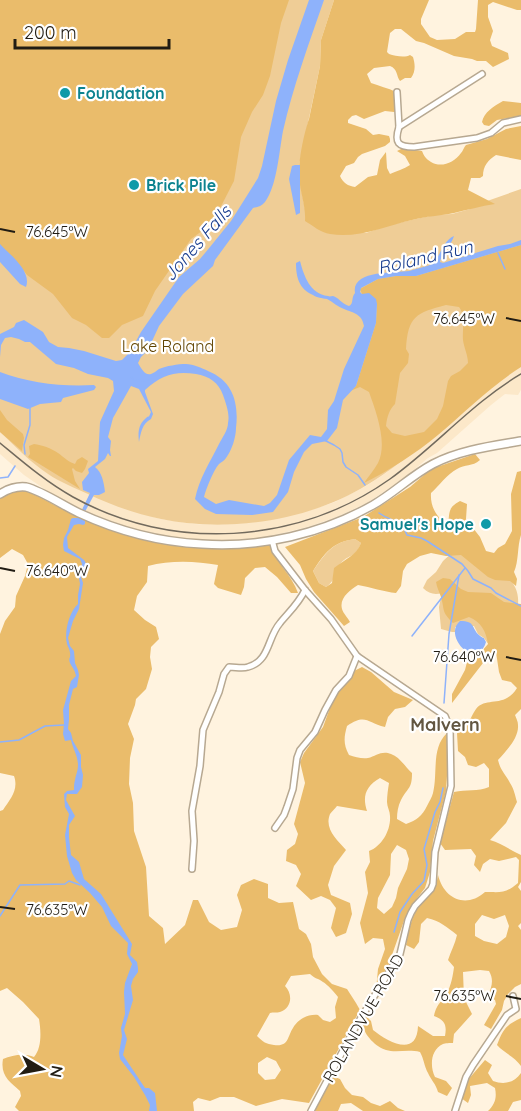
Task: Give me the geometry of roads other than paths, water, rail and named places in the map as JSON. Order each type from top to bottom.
[{"type":"main road","points":[[0,494],[12,488],[24,487],[78,513],[135,534],[170,541],[223,545],[272,540],[318,529],[357,514],[432,465],[447,458],[521,441]]},
{"type":"street","points":[[399,127],[482,74]]},
{"type":"street","points":[[397,92],[399,127],[396,139],[398,144],[405,147],[477,138],[491,133],[503,123],[521,119]]},
{"type":"street","name":"ROLANDVUE ROAD","points":[[272,540],[276,550],[305,590],[331,619],[357,656],[445,716],[450,728],[451,786],[435,852],[433,884],[411,913],[400,954],[356,1026],[311,1111]]},
{"type":"street","points":[[192,870],[194,841],[192,811],[200,766],[201,738],[224,674],[230,667],[247,668],[259,662],[264,656],[274,631],[295,608],[305,590]]},
{"type":"street","points":[[275,828],[287,807],[300,750],[315,732],[336,690],[349,676],[357,656]]},
{"type":"street","points":[[454,1111],[466,1077],[473,1065],[507,1016],[516,1009],[513,996]]},
{"type":"water","points":[[309,0],[324,0],[292,98],[283,131],[275,178],[269,195],[263,204],[253,208],[213,266],[183,294],[159,326],[148,350],[138,363],[147,374],[172,365],[197,366],[217,375],[229,387],[235,402],[236,432],[232,447],[214,471],[204,497],[216,504],[229,500],[264,506],[270,503],[277,495],[289,460],[310,435],[321,437],[327,429],[328,410],[334,401],[344,369],[364,326],[357,314],[304,289],[298,278],[296,263],[300,261],[312,288],[322,295],[333,296],[349,306],[356,286],[366,276],[409,271],[432,264],[449,239],[454,236],[440,262],[521,240],[521,245],[416,276],[378,279],[361,288],[362,294],[369,293],[376,299],[377,304],[376,323],[356,386],[343,400],[337,428],[327,441],[312,444],[304,452],[294,472],[288,492],[273,512],[252,515],[216,514],[205,509],[195,499],[202,478],[228,426],[227,409],[221,391],[209,378],[196,374],[175,374],[157,381],[145,390],[153,414],[142,429],[139,442],[140,427],[151,412],[139,389],[131,386],[113,418],[108,437],[111,441],[111,456],[108,453],[105,459],[95,467],[101,475],[105,492],[94,495],[81,519],[85,521],[85,524],[74,525],[67,537],[68,548],[87,565],[81,577],[83,583],[79,609],[68,638],[74,651],[79,675],[77,687],[73,689],[69,705],[68,729],[81,755],[82,787],[77,794],[67,794],[66,800],[75,816],[69,825],[71,855],[79,862],[84,879],[101,894],[132,944],[130,955],[137,962],[138,972],[131,986],[133,1000],[124,1030],[127,1039],[123,1055],[145,1088],[155,1093],[157,1111],[149,1111],[150,1105],[145,1095],[120,1059],[119,1053],[121,1028],[125,1014],[125,983],[132,964],[127,954],[128,943],[111,926],[102,907],[76,880],[67,856],[65,835],[69,814],[65,807],[64,794],[74,790],[78,765],[71,740],[65,741],[63,734],[63,710],[71,681],[76,676],[69,661],[70,652],[66,634],[70,617],[78,604],[82,564],[80,559],[64,551],[63,545],[71,519],[78,518],[90,493],[83,490],[82,482],[89,473],[88,469],[98,461],[100,422],[114,391],[113,381],[56,364],[30,342],[11,337],[5,338],[1,345],[0,357],[0,334],[24,320],[43,332],[49,342],[58,347],[84,351],[116,361],[122,360],[130,352],[179,277],[200,259],[231,221],[258,178],[276,101]]},
{"type":"water","points":[[300,165],[300,213],[296,215],[289,179],[292,166]]},
{"type":"water","points":[[0,244],[23,269],[27,281],[26,287],[20,284],[0,262]]},
{"type":"water","name":"Lake Roland","points":[[0,372],[46,383],[94,385],[96,387],[94,390],[63,398],[61,402],[40,404],[28,409],[0,399]]},
{"type":"water","points":[[460,621],[471,624],[484,638],[486,642],[482,650],[476,653],[469,652],[458,642],[455,635]]},
{"type":"waterway","points":[[498,253],[505,269]]},
{"type":"waterway","name":"Roland Run","points":[[131,377],[142,381],[149,380]]},
{"type":"waterway","points":[[25,454],[24,445],[30,425],[30,408]]},
{"type":"waterway","points":[[324,440],[340,449],[346,467],[358,475],[365,485]]},
{"type":"waterway","points":[[0,478],[8,477],[15,466]]},
{"type":"waterway","points":[[379,513],[399,523],[407,535],[427,541],[462,564],[473,579],[521,606]]},
{"type":"waterway","points":[[412,636],[465,568]]},
{"type":"waterway","points":[[444,703],[449,634],[459,575]]},
{"type":"waterway","points":[[0,742],[19,740],[45,726],[64,725]]},
{"type":"waterway","points":[[394,932],[400,912],[424,881],[427,865],[424,849],[443,788]]},
{"type":"waterway","points":[[0,916],[20,885],[65,884],[69,881],[80,885]]},
{"type":"tram line","points":[[0,443],[35,472],[63,491],[111,515],[151,527],[192,533],[234,533],[275,528],[315,517],[354,501],[390,479],[503,385],[521,374]]},
{"type":"place","name":"Foundation","points":[[65,93]]},
{"type":"place","name":"Brick Pile","points":[[134,185]]},
{"type":"place","name":"Samuel's Hope","points":[[486,524]]},
{"type":"district","name":"Malvern","points":[[445,724]]},
{"type":"water label","name":"Jones Falls","points":[[197,243]]}]
